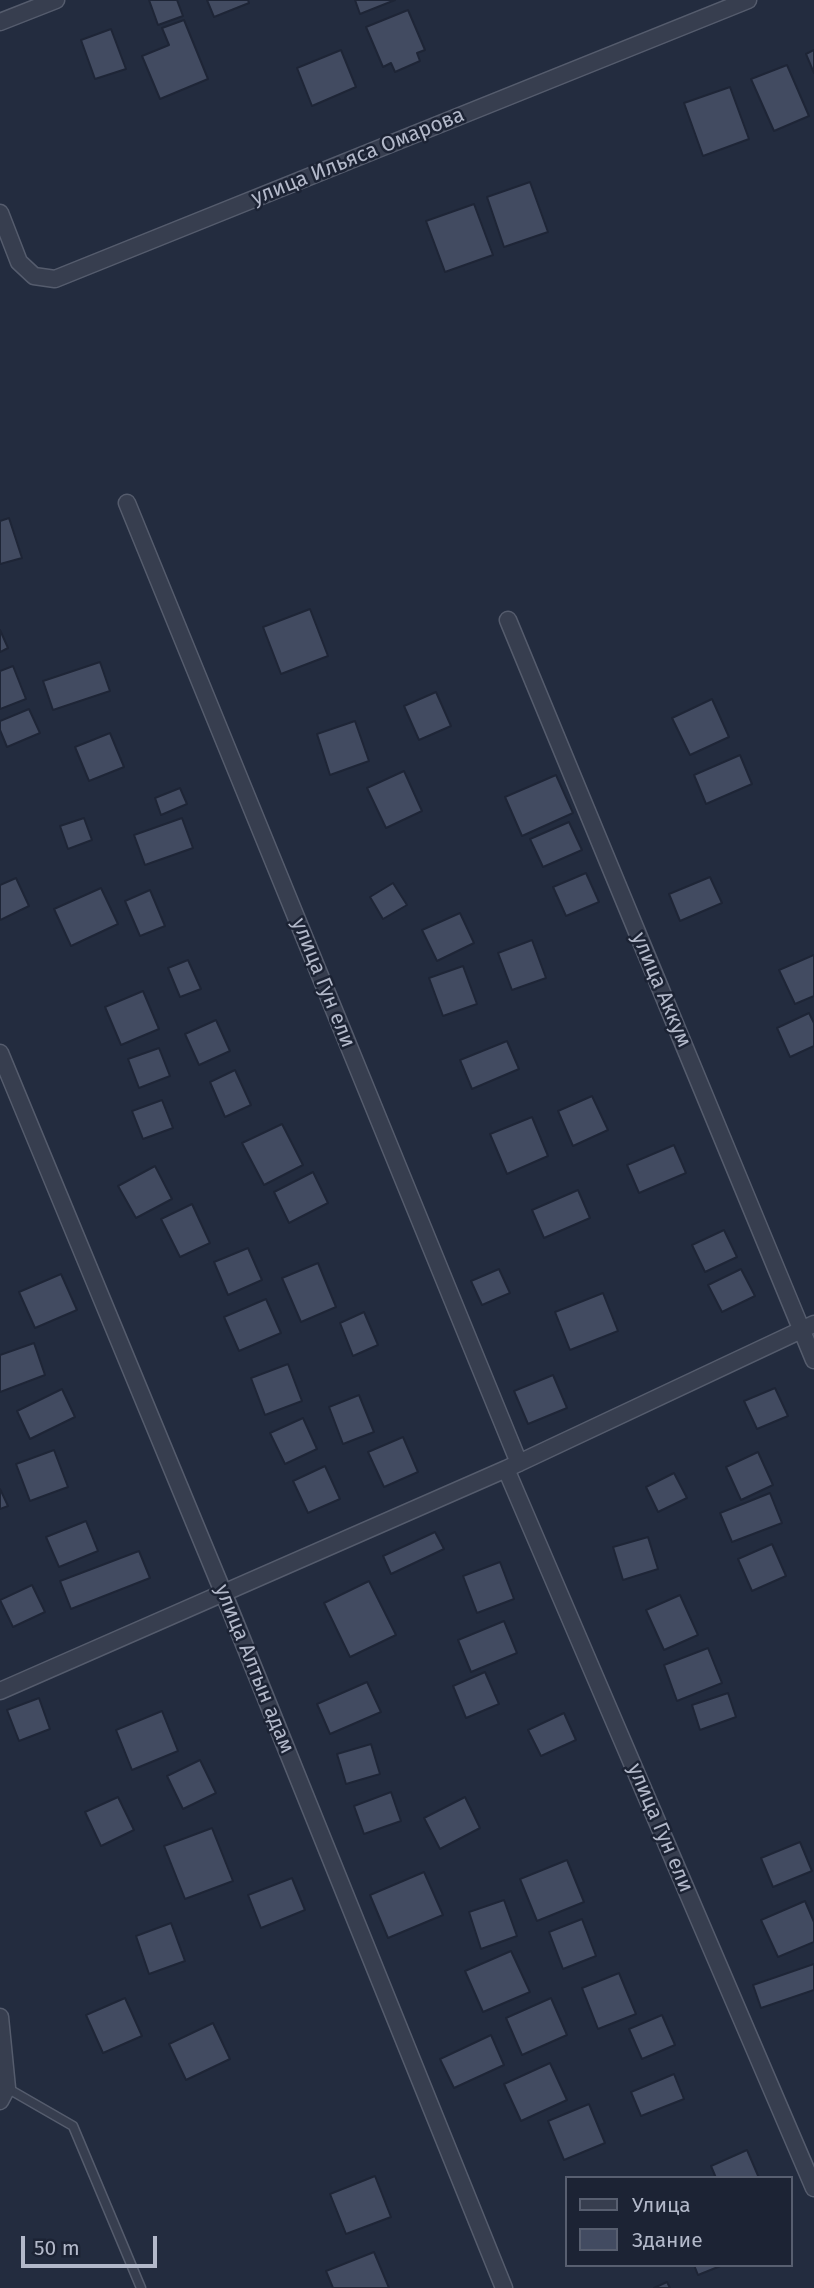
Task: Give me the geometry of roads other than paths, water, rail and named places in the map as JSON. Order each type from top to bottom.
[{"type":"street","points":[[0,23],[56,0]]},
{"type":"street","name":"улица Ильяса Омарова","points":[[0,213],[19,262],[34,276],[55,279],[748,0]]},
{"type":"street","name":"улица Гун ели","points":[[127,503],[512,1466],[814,2188]]},
{"type":"street","name":"улица Аккум","points":[[508,621],[808,1327],[814,1360]]},
{"type":"street","name":"улица Алтын адам","points":[[0,1053],[223,1592],[503,2288]]},
{"type":"street","points":[[0,1691],[512,1466],[808,1327]]},
{"type":"street","points":[[0,2017],[3,2095]]},
{"type":"lane","points":[[3,2095],[73,2126],[141,2288]]}]
